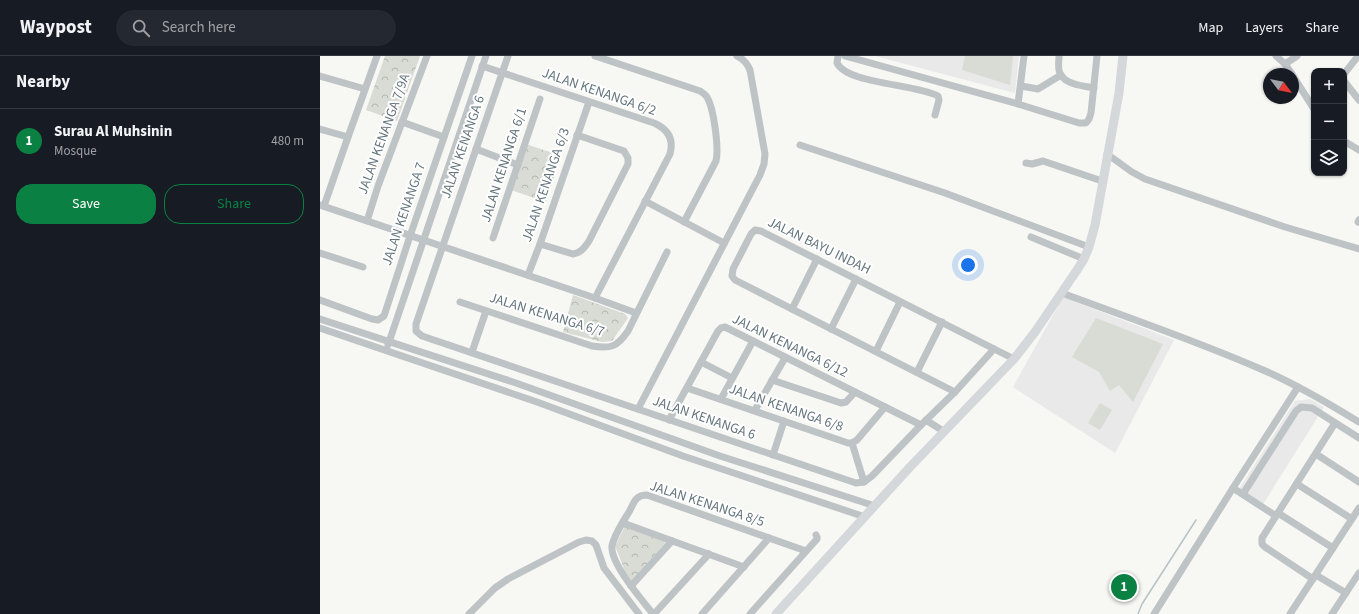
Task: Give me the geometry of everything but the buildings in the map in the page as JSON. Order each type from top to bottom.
[{"type":"main road","points":[[776,614],[943,432],[1014,359],[1032,336],[1084,259],[1094,225],[1119,93],[1123,56]]},
{"type":"street","points":[[377,56],[328,195],[322,206],[636,313]]},
{"type":"street","name":"JALAN KENANGA 7/9A","points":[[367,221],[378,186],[427,56]]},
{"type":"street","name":"JALAN KENANGA 7","points":[[320,300],[372,319],[378,320],[384,316],[472,56]]},
{"type":"street","points":[[386,351],[486,56]]},
{"type":"street","name":"JALAN KENANGA 6","points":[[472,352],[427,339],[416,331],[416,324],[508,56]]},
{"type":"street","points":[[595,56],[700,91],[706,96],[710,104],[718,153],[716,161],[684,222]]},
{"type":"street","name":"JALAN KENANGA 6","points":[[737,56],[743,59],[750,70],[765,159],[760,175],[638,409],[847,481],[856,483],[864,482]]},
{"type":"street","points":[[838,56],[837,62],[841,69],[873,80],[917,89],[938,96],[939,100],[935,115]]},
{"type":"street","points":[[845,56],[1018,104],[1079,123],[1086,122],[1091,113],[1097,56]]},
{"type":"street","points":[[1018,104],[1024,56]]},
{"type":"street","points":[[1059,56],[1058,68],[1061,75],[1075,84],[1094,88]]},
{"type":"street","points":[[1276,56],[1288,68]]},
{"type":"street","points":[[1285,64],[1298,56]]},
{"type":"street","points":[[1347,70],[1358,56]]},
{"type":"street","name":"JALAN KENANGA 6/2","points":[[482,66],[661,126],[670,137],[672,146],[670,154],[594,298]]},
{"type":"street","points":[[1021,86],[1038,89],[1061,75]]},
{"type":"street","points":[[320,76],[365,90]]},
{"type":"street","points":[[1299,83],[1311,97]]},
{"type":"street","points":[[1347,85],[1359,100]]},
{"type":"street","name":"JALAN KENANGA 6/1","points":[[493,238],[540,99]]},
{"type":"street","name":"JALAN KENANGA 6/3","points":[[528,275],[588,102]]},
{"type":"street","points":[[402,122],[444,137]]},
{"type":"street","points":[[320,129],[348,137]]},
{"type":"street","points":[[540,244],[573,254],[578,254],[583,250],[628,164],[628,158],[624,151],[577,135]]},
{"type":"street","points":[[1347,143],[1359,150]]},
{"type":"street","points":[[800,145],[945,194],[1088,247]]},
{"type":"street","points":[[476,149],[518,165]]},
{"type":"street","points":[[1107,154],[1132,172],[1145,179],[1285,227],[1359,249]]},
{"type":"street","points":[[1026,163],[1032,164],[1043,161],[1102,181]]},
{"type":"street","points":[[320,192],[328,195]]},
{"type":"street","points":[[645,202],[724,243]]},
{"type":"street","name":"JALAN BAYU INDAH","points":[[955,392],[735,280],[732,276],[733,269],[751,234],[755,230],[761,231],[1014,359]]},
{"type":"street","points":[[1031,237],[1084,259]]},
{"type":"street","name":"JALAN KENANGA 6/7","points":[[460,302],[592,346],[614,346],[628,331],[667,252]]},
{"type":"street","points":[[320,253],[363,268]]},
{"type":"street","points":[[792,309],[817,259]]},
{"type":"street","points":[[831,328],[856,279]]},
{"type":"street","points":[[1062,293],[1183,337],[1263,370],[1298,387],[1359,422]]},
{"type":"street","points":[[876,351],[900,302]]},
{"type":"street","points":[[486,311],[472,352],[638,409]]},
{"type":"street","points":[[320,319],[536,390],[720,456],[875,506]]},
{"type":"street","points":[[917,372],[942,322]]},
{"type":"street","name":"JALAN KENANGA 6/12","points":[[669,420],[718,331],[725,327],[885,407],[923,422],[943,432]]},
{"type":"street","points":[[320,328],[537,402],[684,456],[865,517]]},
{"type":"street","points":[[720,399],[753,341]]},
{"type":"street","points":[[852,443],[864,482],[872,476],[923,422],[955,392],[994,349]]},
{"type":"street","points":[[755,410],[785,358]]},
{"type":"street","points":[[701,362],[732,378]]},
{"type":"street","points":[[772,380],[841,403],[846,402],[855,392]]},
{"type":"street","points":[[1154,614],[1232,488],[1298,387]]},
{"type":"street","name":"JALAN KENANGA 6/8","points":[[687,388],[848,443],[852,443],[857,440],[885,407]]},
{"type":"street","points":[[1243,494],[1296,411],[1301,407],[1312,408],[1359,438]]},
{"type":"street","points":[[773,455],[784,421]]},
{"type":"street","points":[[1335,423],[1262,538],[1262,544],[1315,577],[1346,593]]},
{"type":"street","points":[[1316,454],[1359,482]]},
{"type":"street","points":[[1297,484],[1352,519]]},
{"type":"street","points":[[1232,488],[1333,548]]},
{"type":"street","name":"JALAN KENANGA 8/5","points":[[654,614],[621,572],[612,551],[612,545],[623,523],[636,498],[640,495],[647,495],[806,550]]},
{"type":"street","points":[[1290,614],[1359,508]]},
{"type":"street","points":[[623,523],[744,567]]},
{"type":"street","points":[[750,614],[817,539],[816,535]]},
{"type":"street","points":[[702,614],[769,538]]},
{"type":"street","points":[[469,614],[495,588],[508,579],[579,542],[586,540],[592,541],[596,545],[604,568],[639,614]]},
{"type":"street","points":[[632,586],[672,540]]},
{"type":"street","points":[[654,614],[709,554]]},
{"type":"street","points":[[1332,614],[1359,573]]},
{"type":"shaded area","points":[[875,56],[1019,56],[1015,93]]},
{"type":"shaded area","points":[[1063,297],[1174,340],[1115,453],[1013,387]]},
{"type":"shaded area","points":[[1310,399],[1324,407],[1260,509],[1236,494],[1295,401]]},
{"type":"green space","points":[[385,56],[420,56],[397,121],[366,110]]},
{"type":"green space","points":[[965,56],[1013,56],[1010,85],[962,70]]},
{"type":"green space","points":[[526,144],[561,156],[546,202],[511,190]]},
{"type":"green space","points":[[573,295],[625,314],[628,318],[612,341],[602,342],[563,332]]},
{"type":"green space","points":[[1096,318],[1163,344],[1133,402],[1119,385],[1110,391],[1099,372],[1072,357]]},
{"type":"green space","points":[[1100,403],[1112,410],[1100,430],[1088,423]]},
{"type":"green space","points":[[625,526],[666,542],[632,581],[625,571],[615,546]]},
{"type":"waterway","points":[[1138,614],[1142,604],[1196,520]]},
{"type":"place","name":"Surau Al Muhsinin","points":[[1124,587]]}]
